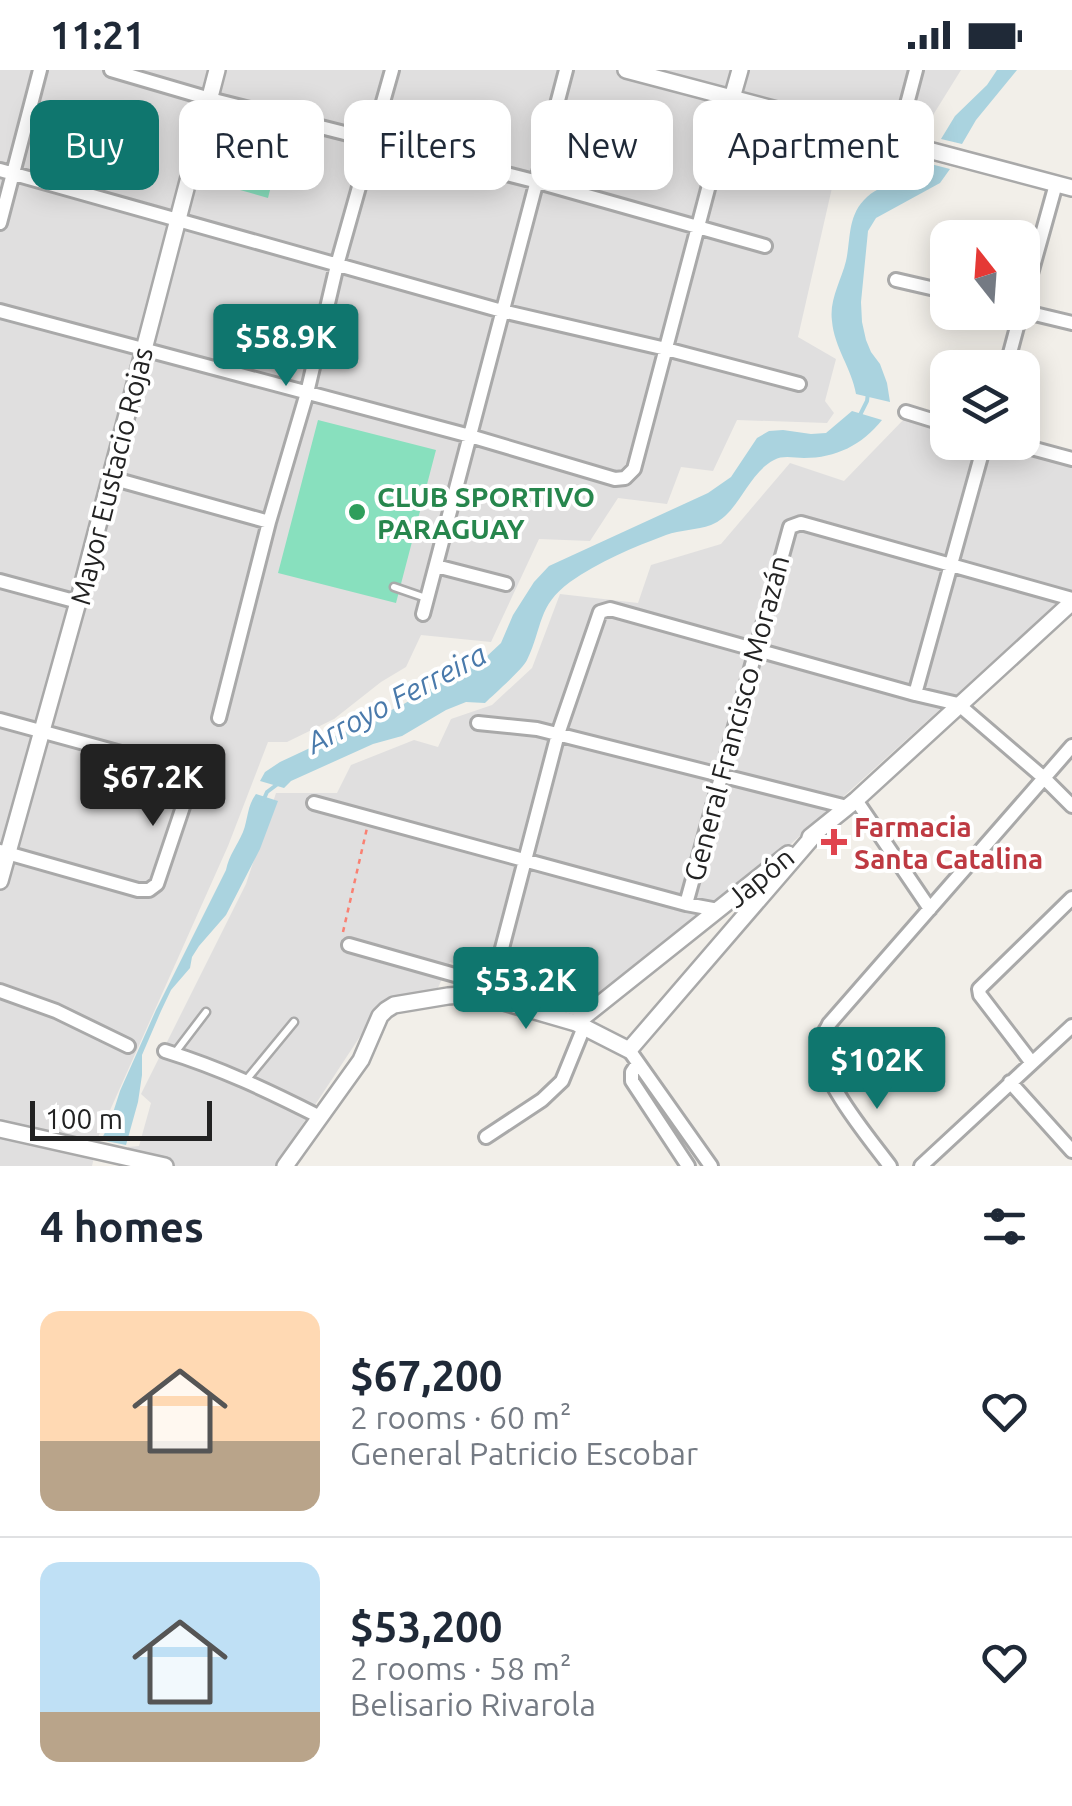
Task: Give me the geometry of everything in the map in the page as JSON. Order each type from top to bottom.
[{"type":"street","points":[[0,222],[6,171],[40,70]]},
{"type":"street","points":[[111,70],[344,133]]},
{"type":"street","name":"Mayor Eustacio Rojas","points":[[0,881],[4,852],[78,602],[217,70]]},
{"type":"street","points":[[383,100],[392,70]]},
{"type":"street","points":[[558,100],[566,70]]},
{"type":"street","points":[[626,70],[739,100]]},
{"type":"street","points":[[0,311],[470,436],[615,479],[626,478],[634,469],[740,70]]},
{"type":"street","points":[[908,100],[916,70]]},
{"type":"street","points":[[934,152],[1064,186],[1040,257]]},
{"type":"street","points":[[6,171],[502,311],[799,384]]},
{"type":"street","points":[[219,718],[307,393],[357,190]]},
{"type":"street","points":[[424,614],[536,190]]},
{"type":"street","points":[[566,190],[765,246]]},
{"type":"street","points":[[896,280],[930,288]]},
{"type":"street","points":[[1040,315],[1072,323]]},
{"type":"street","points":[[906,412],[930,419]]},
{"type":"street","points":[[1040,450],[1072,459]]},
{"type":"street","points":[[916,694],[980,460]]},
{"type":"street","points":[[111,478],[269,522]]},
{"type":"street","name":"General Francisco Morazán","points":[[686,904],[790,526],[801,523],[951,566]]},
{"type":"street","points":[[436,566],[506,584]]},
{"type":"street","points":[[951,566],[1072,600]]},
{"type":"street","points":[[0,581],[78,602]]},
{"type":"street","name":"Japón","points":[[486,1136],[542,1100],[562,1082],[583,1021],[851,804],[1072,600]]},
{"type":"street","points":[[486,993],[558,734],[600,612],[610,609],[958,704],[1072,806]]},
{"type":"street","points":[[0,720],[183,770],[191,783],[154,888],[144,891],[4,852]]},
{"type":"street","points":[[478,723],[537,729],[720,776],[851,804],[930,909]]},
{"type":"street","points":[[890,1166],[830,1082],[820,1040],[829,1024],[1072,746]]},
{"type":"street","points":[[314,803],[718,910]]},
{"type":"street","points":[[688,1166],[632,1081],[633,1056],[816,832]]},
{"type":"street","points":[[1032,1063],[979,989],[1072,898]]},
{"type":"street","points":[[349,945],[486,993],[583,1021],[633,1056],[711,1166]]},
{"type":"street","points":[[0,991],[56,1011],[128,1046]]},
{"type":"street","points":[[285,1166],[361,1060],[386,1010],[406,1003],[486,993]]},
{"type":"street","points":[[921,1166],[1072,1026]]},
{"type":"street","points":[[170,1053],[246,1080],[320,1117]]},
{"type":"street","points":[[1010,1082],[1072,1152]]},
{"type":"street","points":[[0,1128],[165,1166]]},
{"type":"lane","points":[[394,587],[428,599]]},
{"type":"lane","points":[[170,1053],[206,1012]]},
{"type":"lane","points":[[246,1080],[294,1022]]},
{"type":"path","points":[[349,945],[344,930],[369,817]]},
{"type":"shaded area","points":[[0,70],[961,70],[934,113],[934,100],[693,100],[693,190],[831,190],[798,337],[836,359],[825,401],[834,413],[827,423],[737,420],[713,471],[681,467],[667,504],[618,498],[590,541],[539,539],[491,642],[421,635],[406,667],[334,719],[287,742],[268,742],[228,846],[99,1135],[92,1166],[0,1166]]},
{"type":"shaded area","points":[[906,417],[930,424],[930,460],[1040,460],[1040,455],[1072,464],[1072,590],[771,862],[586,1003],[450,962],[436,992],[378,1009],[275,1166],[123,1166],[128,1147],[139,1146],[151,1103],[141,1094],[246,884],[276,793],[337,793],[351,765],[414,740],[438,747],[451,719],[492,705],[532,668],[560,594],[638,603],[651,565],[721,544],[790,463],[844,481]]},
{"type":"green space","points":[[240,190],[270,190],[268,198]]},
{"type":"green space","name":"CLUB SPORTIVO PARAGUAY","points":[[318,420],[436,450],[396,603],[278,573]]},
{"type":"water","points":[[997,70],[1017,70],[976,120],[962,144],[941,139],[955,116]]},
{"type":"water","points":[[934,165],[950,169],[934,186]]},
{"type":"water","points":[[927,190],[876,218],[868,231],[862,322],[866,340],[887,383],[890,402],[856,394],[833,331],[832,306],[846,261],[853,219],[875,191]]},
{"type":"water","points":[[852,411],[882,420],[857,443],[837,453],[774,460],[721,520],[641,545],[570,582],[546,609],[524,664],[485,703],[466,702],[446,710],[402,736],[373,744],[291,781],[284,788],[260,781],[265,772],[280,762],[402,705],[485,658],[501,643],[513,615],[549,566],[708,493],[731,477],[757,438],[769,431],[826,433]]},
{"type":"water","points":[[256,794],[278,801],[260,849],[226,915],[199,946],[190,968],[171,990],[161,1011],[142,1055],[138,1102],[126,1145],[101,1140],[156,1010],[226,870]]},
{"type":"waterway","name":"Arroyo Ferreira","points":[[859,417],[868,393]]},
{"type":"waterway","name":"Arroyo Ferreira","points":[[263,801],[279,783]]},
{"type":"place","name":"CLUB SPORTIVO PARAGUAY","points":[[357,512]]},
{"type":"place","name":"Farmacia Santa Catalina","points":[[834,842]]}]
